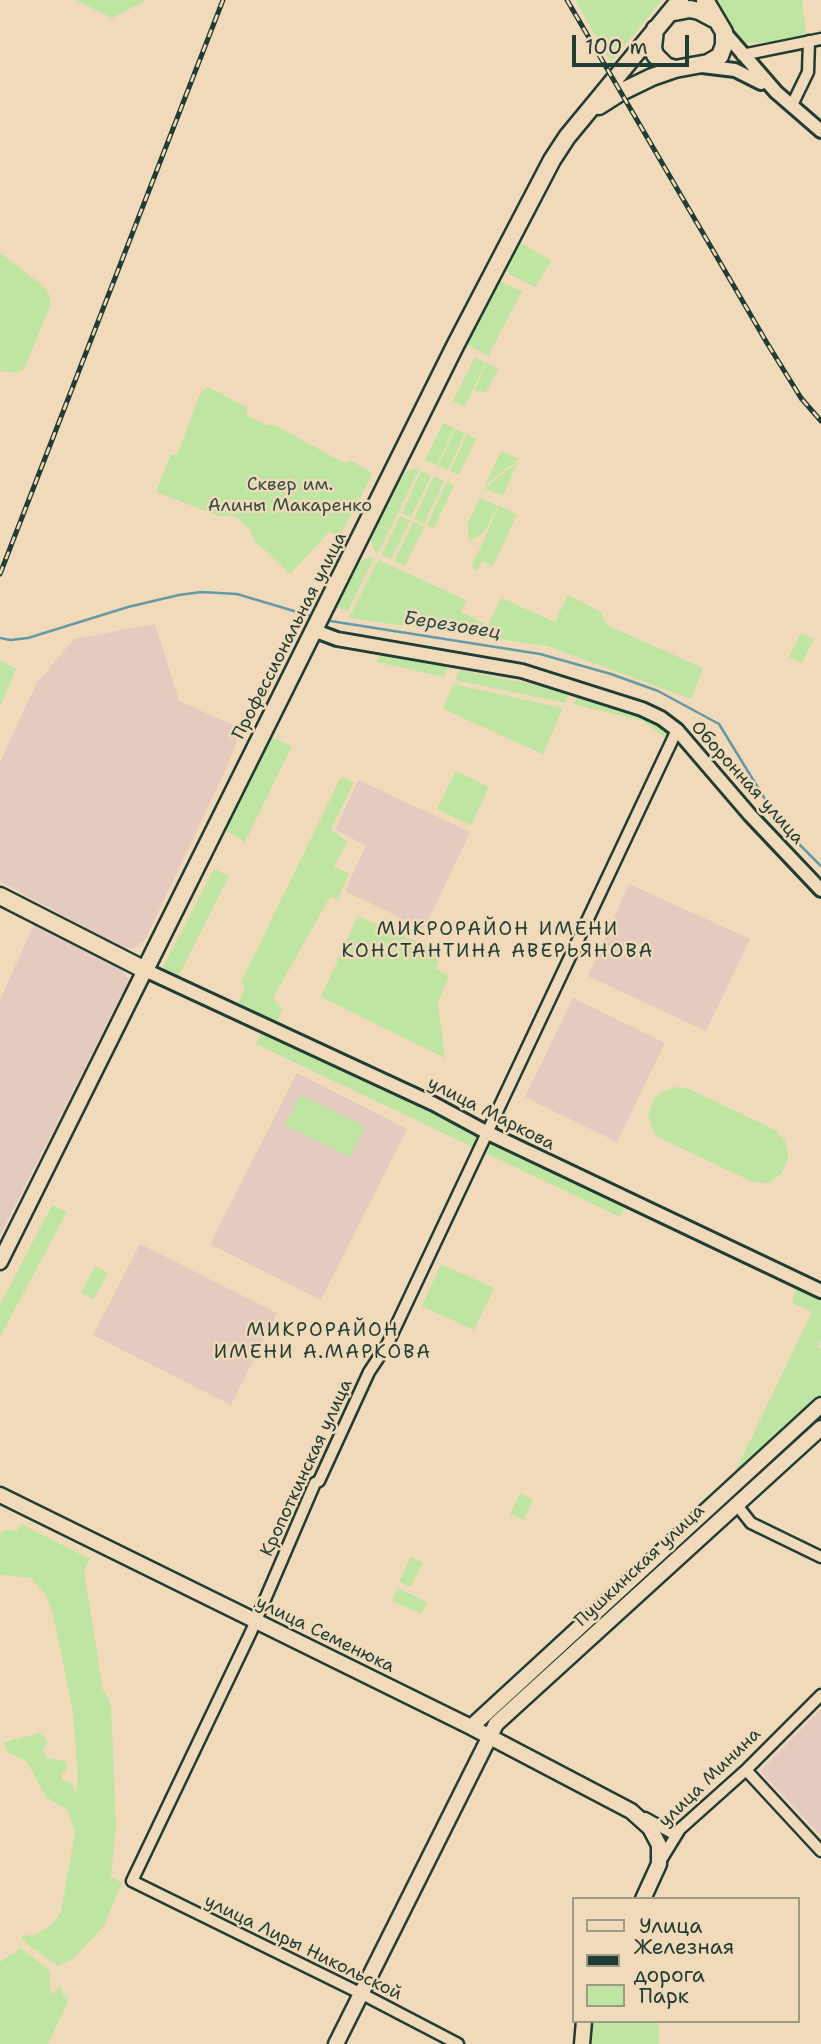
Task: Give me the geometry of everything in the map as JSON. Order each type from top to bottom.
[{"type":"main road","name":"Профессиональная улица","points":[[0,1262],[455,346],[547,169],[567,137],[680,0]]},
{"type":"main road","points":[[585,116],[621,92],[675,69],[701,66],[715,61],[724,46],[719,26],[705,0]]},
{"type":"main road","points":[[669,13],[690,9],[699,11],[719,26]]},
{"type":"main road","points":[[655,29],[655,55],[666,66],[675,69]]},
{"type":"main road","points":[[0,896],[145,970]]},
{"type":"main road","name":"Пушкинская улица","points":[[471,1727],[820,1409]]},
{"type":"main road","name":"Пушкинская улица","points":[[336,2044],[496,1724],[821,1428]]},
{"type":"main road","name":"улица Семенюка","points":[[0,1495],[471,1727],[632,1811],[656,1838],[659,1845],[659,1864]]},
{"type":"main road","name":"Пушкинская улица","points":[[489,1737],[486,1723],[491,1709]]},
{"type":"main road","name":"улица Минина","points":[[644,1897],[659,1864]]},
{"type":"main road","points":[[582,2044],[584,2023]]},
{"type":"street","points":[[719,26],[776,92]]},
{"type":"street","points":[[742,55],[821,39]]},
{"type":"street","points":[[792,104],[808,72],[809,41]]},
{"type":"street","points":[[701,66],[735,70],[776,92],[821,131]]},
{"type":"street","name":"Оборонная улица","points":[[318,622],[337,639],[522,671],[642,709],[661,718],[677,730],[750,815],[821,890]]},
{"type":"street","name":"Кропоткинская улица","points":[[132,1881],[255,1622],[315,1483],[319,1481],[369,1372],[387,1345],[677,730]]},
{"type":"street","name":"улица Маркова","points":[[145,970],[434,1104],[486,1132],[821,1292]]},
{"type":"street","points":[[736,1504],[751,1523],[821,1557]]},
{"type":"street","name":"улица Минина","points":[[659,1864],[676,1835],[821,1696]]},
{"type":"street","points":[[746,1770],[821,1851]]},
{"type":"street","name":"улица Семенюка","points":[[632,1811],[676,1835]]},
{"type":"street","name":"улица Лиры Никольской","points":[[132,1881],[458,2044]]},
{"type":"shaded area","points":[[155,624],[179,701],[242,729],[145,940],[133,949],[118,946],[0,881],[0,762],[36,684],[74,639]]},
{"type":"shaded area","points":[[358,780],[470,832],[424,929],[345,891],[366,845],[335,830]]},
{"type":"shaded area","points":[[629,884],[750,939],[706,1031],[588,976]]},
{"type":"shaded area","points":[[34,924],[122,969],[129,980],[0,1236],[0,1000]]},
{"type":"shaded area","points":[[573,998],[665,1043],[617,1142],[525,1097]]},
{"type":"shaded area","points":[[297,1073],[407,1129],[321,1300],[210,1244]]},
{"type":"shaded area","points":[[140,1244],[277,1313],[231,1405],[93,1335]]},
{"type":"shaded area","points":[[821,1709],[821,1836],[760,1771]]},
{"type":"green space","points":[[76,0],[147,0],[112,18]]},
{"type":"green space","points":[[575,0],[662,0],[611,62]]},
{"type":"green space","points":[[716,0],[802,0],[807,41],[746,43],[722,15]]},
{"type":"green space","points":[[520,242],[551,261],[535,287],[509,274],[505,266]]},
{"type":"green space","points":[[0,253],[43,286],[50,296],[50,306],[24,369],[16,373],[0,371]]},
{"type":"green space","points":[[499,281],[522,291],[488,356],[467,344]]},
{"type":"green space","points":[[475,357],[486,363],[464,407],[453,401]]},
{"type":"green space","points":[[487,363],[498,369],[486,392],[474,391]]},
{"type":"green space","name":"Сквер им. Алины Макаренко","points":[[208,387],[248,408],[246,415],[268,426],[273,424],[344,463],[351,461],[371,472],[372,475],[339,538],[330,531],[290,574],[254,540],[251,531],[239,519],[219,516],[156,492],[171,454],[177,455],[201,392]]},
{"type":"green space","points":[[443,423],[454,428],[437,465],[425,460]]},
{"type":"green space","points":[[455,429],[465,433],[448,470],[438,466]]},
{"type":"green space","points":[[467,434],[476,439],[459,475],[450,471]]},
{"type":"green space","points":[[501,451],[519,459],[485,485]]},
{"type":"green space","points":[[518,462],[503,496],[484,488]]},
{"type":"green space","points":[[413,468],[419,470],[378,553],[374,550],[371,538],[404,473]]},
{"type":"green space","points":[[421,471],[431,476],[411,517],[402,513]]},
{"type":"green space","points":[[434,476],[444,481],[424,524],[414,519]]},
{"type":"green space","points":[[447,482],[454,485],[434,528],[427,525]]},
{"type":"green space","points":[[480,498],[498,506],[485,531],[469,542],[468,523]]},
{"type":"green space","points":[[499,506],[517,514],[493,566],[482,561],[477,571],[471,568]]},
{"type":"green space","points":[[400,516],[410,521],[391,559],[381,554]]},
{"type":"green space","points":[[413,522],[424,527],[405,566],[394,561]]},
{"type":"green space","points":[[369,557],[374,558],[348,611],[337,608],[358,563]]},
{"type":"green space","points":[[378,560],[466,600],[461,612],[488,625],[501,598],[555,622],[568,595],[603,613],[602,617],[609,626],[703,668],[691,699],[547,646],[349,618]]},
{"type":"green space","points":[[801,633],[814,639],[802,663],[789,657]]},
{"type":"green space","points":[[380,654],[448,667],[444,677],[377,662]]},
{"type":"green space","points":[[0,660],[16,669],[0,707]]},
{"type":"green space","points":[[460,670],[569,692],[566,703],[455,680]]},
{"type":"green space","points":[[453,684],[563,708],[543,754],[443,709]]},
{"type":"green space","points":[[578,695],[644,713],[672,736],[668,740],[643,721],[573,704]]},
{"type":"green space","points":[[268,736],[292,746],[245,842],[225,830]]},
{"type":"green space","points":[[456,771],[489,787],[471,825],[437,809]]},
{"type":"green space","points":[[341,777],[354,782],[331,830],[348,841],[334,866],[349,874],[338,899],[330,897],[273,998],[282,1008],[277,1023],[238,1004],[245,987],[241,982]]},
{"type":"green space","points":[[214,869],[229,876],[178,977],[162,969]]},
{"type":"green space","points":[[358,916],[441,952],[436,969],[449,977],[438,1002],[445,1058],[321,997]]},
{"type":"green space","points":[[263,1028],[627,1203],[620,1217],[256,1044]]},
{"type":"green space","points":[[677,1087],[687,1088],[775,1130],[784,1139],[788,1151],[787,1162],[781,1174],[769,1183],[753,1182],[654,1133],[648,1116],[654,1099],[662,1092]]},
{"type":"green space","points":[[300,1095],[365,1126],[350,1157],[285,1125]]},
{"type":"green space","points":[[52,1205],[67,1212],[0,1337],[0,1305]]},
{"type":"green space","points":[[441,1264],[494,1288],[474,1330],[422,1306]]},
{"type":"green space","points":[[95,1266],[108,1273],[94,1299],[81,1293]]},
{"type":"green space","points":[[796,1287],[821,1300],[821,1339],[818,1347],[821,1348],[821,1396],[735,1472],[812,1312],[792,1303]]},
{"type":"green space","points":[[816,1416],[821,1422],[496,1719],[490,1713]]},
{"type":"green space","points":[[520,1493],[533,1499],[524,1520],[510,1514]]},
{"type":"green space","points":[[21,1524],[90,1559],[84,1571],[103,1690],[111,1704],[116,1824],[111,1877],[122,1883],[103,1927],[73,1959],[58,1966],[26,1943],[21,1936],[36,1935],[54,1922],[61,1912],[75,1832],[68,1810],[46,1797],[27,1762],[7,1752],[4,1742],[40,1733],[48,1743],[43,1749],[46,1758],[66,1761],[67,1769],[61,1774],[62,1780],[72,1784],[76,1795],[78,1778],[73,1712],[47,1597],[31,1578],[0,1575],[0,1533],[6,1530],[17,1531]]},
{"type":"green space","points":[[411,1557],[423,1562],[411,1587],[399,1582]]},
{"type":"green space","points":[[398,1588],[427,1602],[421,1614],[392,1601]]},
{"type":"green space","points":[[21,1948],[50,1971],[50,1991],[54,1994],[60,1985],[63,1995],[69,1999],[48,2044],[0,2044],[0,1962]]},
{"type":"green space","points":[[591,2023],[659,2023],[659,2044],[592,2044]]},
{"type":"waterway","name":"Березовец","points":[[0,638],[28,638],[128,607],[201,592],[237,594],[314,617]]},
{"type":"waterway","name":"Березовец","points":[[324,620],[540,654],[611,674],[658,691],[719,724],[782,827],[821,866]]},
{"type":"railway","points":[[0,574],[223,0]]},
{"type":"railway","points":[[567,0],[767,343],[801,398],[821,421]]},
{"type":"district","name":"МИКРОРАЙОН ИМЕНИ КОНСТАНТИНА АВЕРЬЯНОВА","points":[[498,941]]},
{"type":"district","name":"МИКРОРАЙОН ИМЕНИ А.МАРКОВА","points":[[323,1342]]}]
